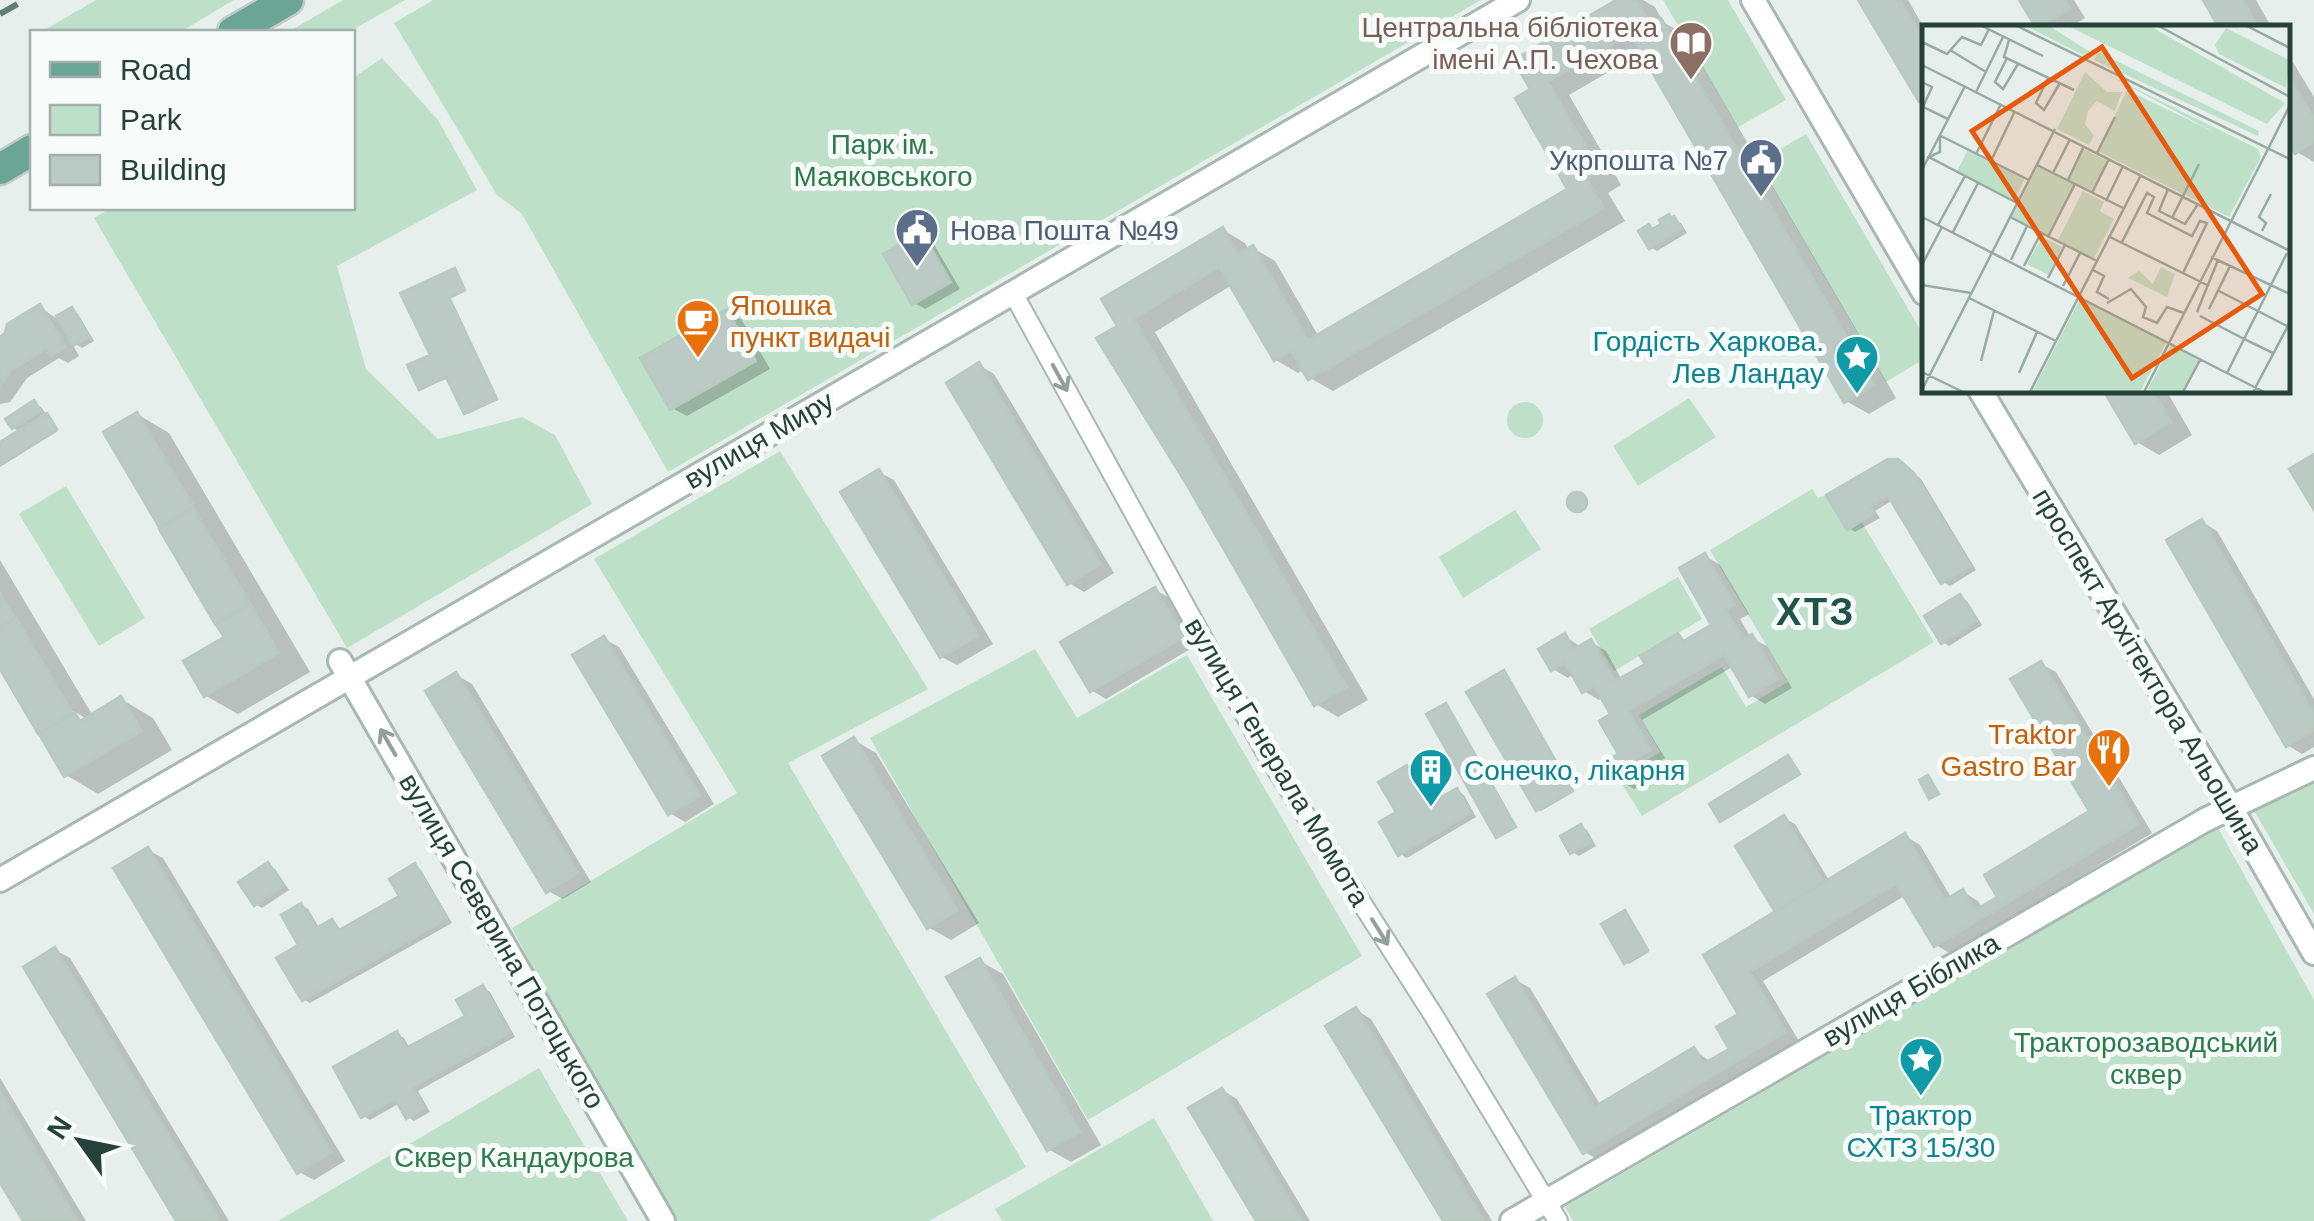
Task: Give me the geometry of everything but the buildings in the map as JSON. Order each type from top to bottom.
[{"type":"main road","points":[[236,30],[288,0]]},
{"type":"main road","points":[[0,169],[30,151]]},
{"type":"street","name":"вулиця Миру","points":[[0,880],[345,669],[1013,293],[1518,0]]},
{"type":"street","points":[[1753,0],[1922,290]]},
{"type":"street","name":"вулиця Генерала Момота","points":[[1013,293],[1267,756],[1434,1016],[1552,1210]]},
{"type":"street","name":"проспект Архітектора Альошина","points":[[1981,392],[2314,953]]},
{"type":"street","name":"вулиця Северина Потоцького","points":[[345,669],[663,1221]]},
{"type":"street","name":"вулиця Біблика","points":[[1512,1221],[1552,1210],[2230,806],[2314,768]]},
{"type":"green space","points":[[96,0],[234,0],[183,30],[44,30]]},
{"type":"green space","points":[[343,0],[405,0],[352,30],[291,30]]},
{"type":"green space","name":"Парк ім. Маяковського","points":[[433,0],[1481,0],[668,472],[522,214],[497,195],[394,23]]},
{"type":"green space","points":[[1663,0],[1728,0],[1786,100],[1738,127]]},
{"type":"green space","points":[[382,58],[438,120],[477,190],[337,266],[366,369],[438,439],[522,417],[555,435],[592,504],[347,648],[94,218],[108,210],[355,210],[355,77]]},
{"type":"green space","points":[[1806,134],[1922,333],[1922,360],[1886,382],[1758,162]]},
{"type":"green space","points":[[1689,398],[1716,437],[1638,486],[1613,446]]},
{"type":"green space","points":[[1525,402],[1538,407],[1543,420],[1538,433],[1525,438],[1512,433],[1507,420],[1512,407]]},
{"type":"green space","points":[[780,451],[928,689],[788,763],[1026,1167],[929,1221],[675,1221],[512,928],[737,793],[594,559]]},
{"type":"green space","points":[[66,486],[145,618],[99,646],[19,514]]},
{"type":"green space","points":[[1812,489],[1818,498],[1826,495],[1847,530],[1861,521],[1934,642],[1642,816],[1622,784],[1647,769],[1644,762],[1660,752],[1639,715],[1722,667],[1746,707],[1788,682],[1710,550]]},
{"type":"green space","points":[[1515,510],[1541,549],[1463,598],[1439,557]]},
{"type":"green space","points":[[1678,577],[1702,619],[1614,671],[1589,629]]},
{"type":"green space","points":[[1035,649],[1077,718],[1187,655],[1362,956],[1088,1120],[870,738]]},
{"type":"green space","points":[[2314,780],[2314,914],[2252,807]]},
{"type":"green space","name":"Тракторозаводський сквер","points":[[2218,828],[2314,1000],[2314,1221],[1573,1221],[1565,1207]]},
{"type":"green space","name":"Сквер Кандаурова","points":[[539,1068],[628,1221],[278,1221]]},
{"type":"green space","points":[[1154,1118],[1213,1221],[1002,1221],[995,1209]]},
{"type":"railway","points":[[0,14],[25,0]]},
{"type":"place","name":"Центральна бібліотека імені А.П. Чехова","points":[[1691,81]]},
{"type":"place","name":"Укрпошта №7","points":[[1761,198]]},
{"type":"place","name":"Нова Пошта №49","points":[[917,268]]},
{"type":"place","name":"Япошка пункт видачі","points":[[698,359]]},
{"type":"place","name":"Гордість Харкова. Лев Ландау","points":[[1857,395]]},
{"type":"place","name":"Traktor Gastro Bar","points":[[2109,788]]},
{"type":"place","name":"Сонечко, лікарня","points":[[1431,808]]},
{"type":"place","name":"Трактор СХТЗ 15/30","points":[[1921,1097]]},
{"type":"district","name":"ХТЗ","points":[[1816,612]]}]
